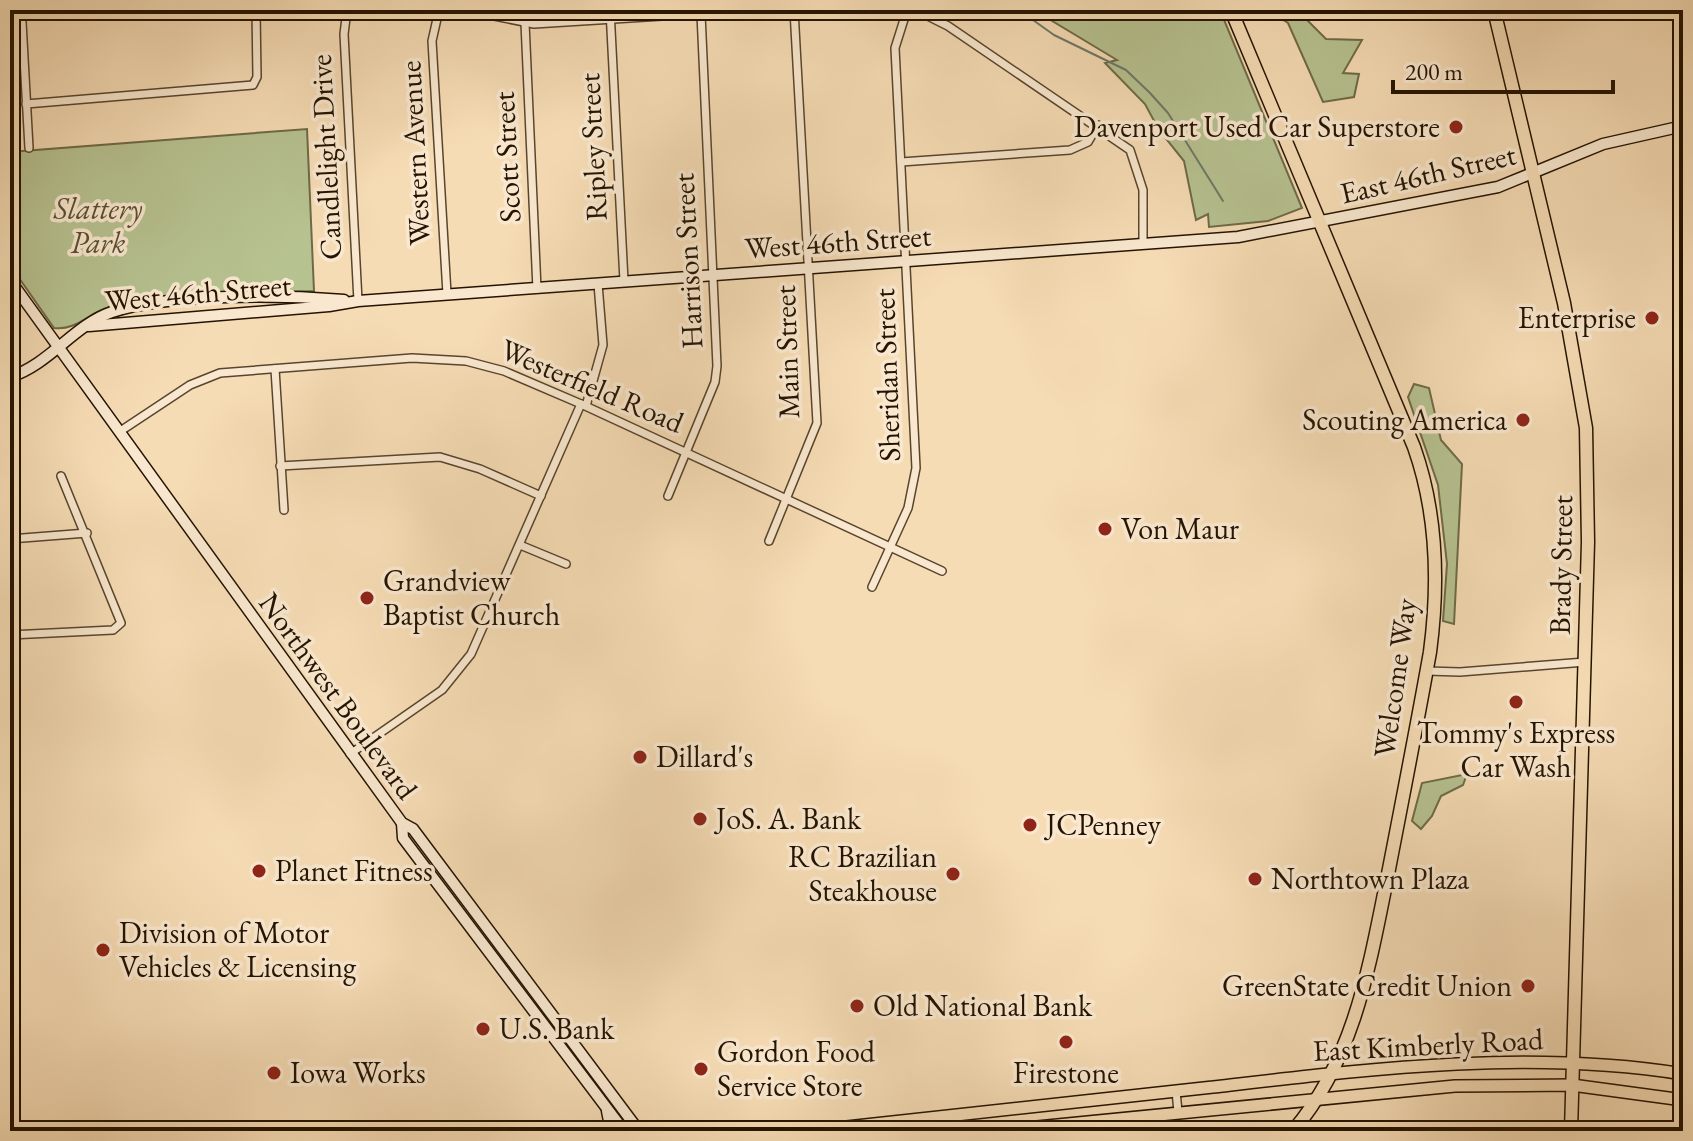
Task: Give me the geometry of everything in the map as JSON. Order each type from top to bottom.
[{"type":"highway","name":"Welcome Way","points":[[1231,10],[1424,476],[1435,576],[1435,615],[1427,671],[1363,989],[1332,1075],[1319,1098],[1293,1131]]},
{"type":"highway","name":"Brady Street","points":[[1494,12],[1566,313],[1586,428],[1589,515],[1571,1131]]},
{"type":"main road","name":"East Kimberly Road","points":[[810,1131],[924,1125],[1176,1091],[1497,1061],[1573,1062],[1683,1074]]},
{"type":"main road","name":"East Kimberly Road","points":[[995,1131],[1455,1086],[1572,1085],[1683,1100]]},
{"type":"street","points":[[16,10],[22,22],[29,148]]},
{"type":"street","points":[[26,104],[256,83],[256,10]]},
{"type":"street","name":"Candlelight Drive","points":[[347,10],[344,34],[358,301]]},
{"type":"street","name":"Western Avenue","points":[[439,10],[432,41],[447,294]]},
{"type":"street","points":[[464,10],[525,23],[758,10]]},
{"type":"street","name":"Ripley Street","points":[[610,10],[624,281]]},
{"type":"street","name":"Main Street","points":[[769,541],[817,423],[794,10]]},
{"type":"street","name":"Sheridan Street","points":[[872,587],[908,508],[916,468],[895,48],[907,10]]},
{"type":"street","points":[[916,10],[948,26],[1098,125],[1130,150],[1139,168],[1143,190],[1143,244]]},
{"type":"street","points":[[1494,12],[1512,10]]},
{"type":"street","name":"Harrison Street","points":[[668,496],[715,382],[701,14]]},
{"type":"street","name":"Scott Street","points":[[525,23],[537,289]]},
{"type":"street","points":[[901,162],[1070,150],[1088,142],[1098,125]]},
{"type":"street","name":"East 46th Street","points":[[1320,222],[1498,187],[1532,176],[1603,144],[1683,126]]},
{"type":"street","name":"West 46th Street","points":[[10,377],[48,359],[89,326],[447,294],[1238,237],[1320,222]]},
{"type":"street","name":"Northwest Boulevard","points":[[10,280],[350,754],[402,823],[413,829],[639,1131]]},
{"type":"street","points":[[350,754],[452,680],[478,642],[583,405],[603,345],[598,284]]},
{"type":"street","name":"Westerfield Road","points":[[119,432],[190,385],[220,373],[437,357],[504,371],[942,571]]},
{"type":"street","points":[[275,369],[284,510]]},
{"type":"street","points":[[280,466],[440,457],[480,469],[541,496]]},
{"type":"street","points":[[10,635],[113,630],[121,623],[87,533],[61,476]]},
{"type":"street","points":[[10,539],[87,533]]},
{"type":"street","points":[[520,545],[566,564]]},
{"type":"street","points":[[1427,671],[1460,672],[1585,662]]},
{"type":"street","points":[[402,823],[403,838],[624,1131]]},
{"type":"street","points":[[1176,1091],[1178,1112]]},
{"type":"street","points":[[604,1101],[611,1131]]},
{"type":"green space","points":[[1034,10],[1220,10],[1302,208],[1268,221],[1209,227],[1208,214],[1196,220],[1184,161],[1159,130],[1145,104],[1105,63],[1117,60]]},
{"type":"green space","points":[[1267,10],[1304,10],[1307,20],[1326,39],[1362,40],[1343,73],[1359,74],[1354,97],[1323,102],[1288,23]]},
{"type":"green space","name":"Slattery Park","points":[[307,129],[314,291],[160,298],[110,307],[70,327],[54,328],[10,265],[10,152]]},
{"type":"green space","points":[[1414,384],[1429,388],[1441,440],[1462,464],[1454,624],[1443,621],[1447,564],[1438,485],[1408,397]]},
{"type":"green space","points":[[1467,774],[1463,785],[1441,796],[1432,816],[1421,829],[1412,821],[1422,783]]},
{"type":"waterway","points":[[1019,10],[1054,35],[1126,70],[1168,113],[1223,201]]},
{"type":"place","name":"Davenport Used Car Superstore","points":[[1456,127]]},
{"type":"place","name":"Enterprise","points":[[1652,318]]},
{"type":"place","name":"Scouting America","points":[[1523,420]]},
{"type":"place","name":"Von Maur","points":[[1105,529]]},
{"type":"place","name":"Grandview Baptist Church","points":[[367,598]]},
{"type":"place","name":"Tommy's Express Car Wash","points":[[1516,702]]},
{"type":"place","name":"Dillard's","points":[[640,757]]},
{"type":"place","name":"JoS. A. Bank","points":[[700,819]]},
{"type":"place","name":"JCPenney","points":[[1030,825]]},
{"type":"place","name":"Planet Fitness","points":[[259,871]]},
{"type":"place","name":"RC Brazilian Steakhouse","points":[[953,874]]},
{"type":"place","name":"Northtown Plaza","points":[[1255,879]]},
{"type":"place","name":"Division of Motor Vehicles & Licensing","points":[[103,950]]},
{"type":"place","name":"GreenState Credit Union","points":[[1528,986]]},
{"type":"place","name":"Old National Bank","points":[[857,1006]]},
{"type":"place","name":"U.S. Bank","points":[[483,1029]]},
{"type":"place","name":"Firestone","points":[[1066,1042]]},
{"type":"place","name":"Gordon Food Service Store","points":[[701,1069]]},
{"type":"place","name":"Iowa Works","points":[[274,1073]]}]
